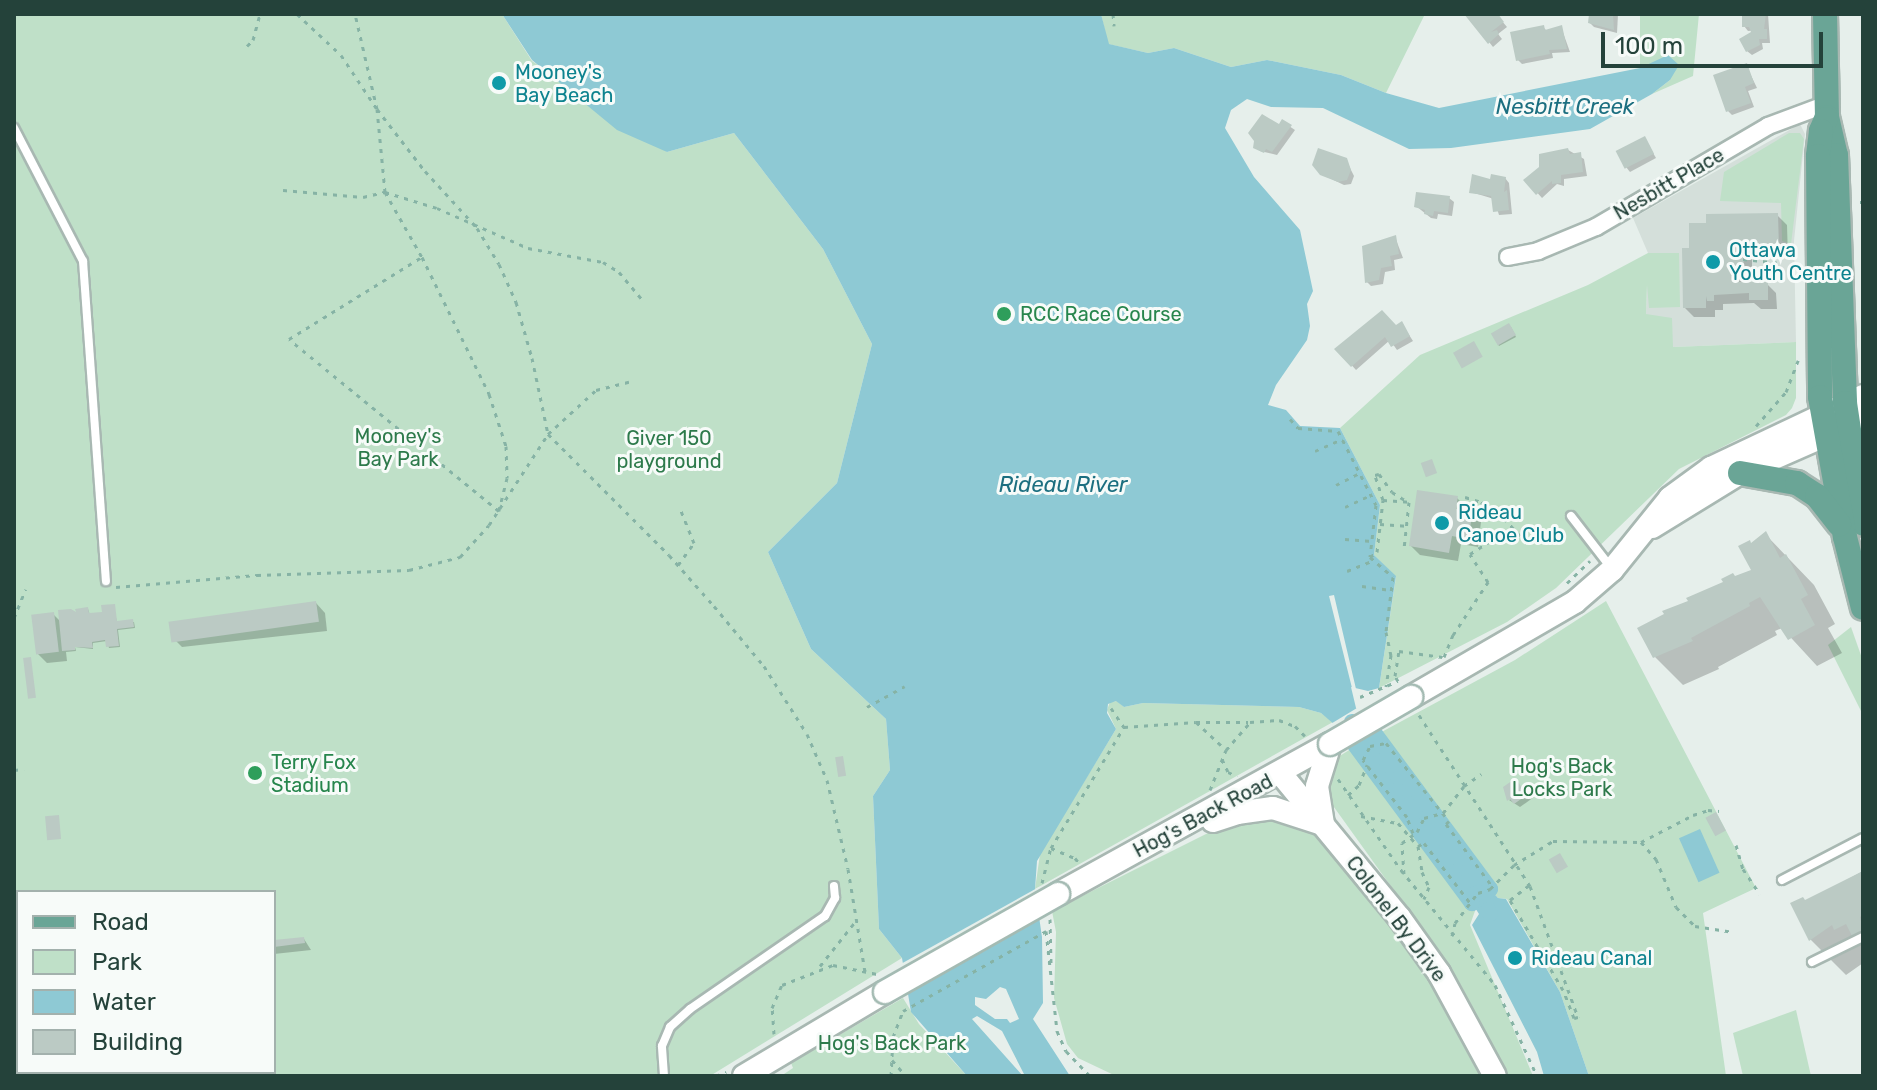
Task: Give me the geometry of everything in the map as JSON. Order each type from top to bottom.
[{"type":"main road","points":[[1825,14],[1827,110],[1836,155],[1844,415],[1863,608]]},
{"type":"main road","points":[[1827,110],[1818,156],[1818,350],[1844,415]]},
{"type":"main road","points":[[1843,352],[1863,372]]},
{"type":"main road","name":"Hog's Back Road","points":[[1644,531],[1844,415]]},
{"type":"main road","name":"Hog's Back Road","points":[[744,1076],[886,984],[1050,889],[1157,841],[1330,744],[1414,704],[1575,602],[1612,570],[1670,498],[1711,468],[1844,415]]},
{"type":"main road","points":[[1740,473],[1784,480],[1808,489],[1854,530]]},
{"type":"main road","points":[[1323,824],[1317,786],[1330,744]]},
{"type":"main road","name":"Colonel By Drive","points":[[1281,774],[1439,973],[1495,1076]]},
{"type":"main road","points":[[1157,841],[1237,813],[1268,808],[1287,810],[1323,824]]},
{"type":"street","name":"Nesbitt Place","points":[[1508,257],[1538,251],[1596,227],[1768,126],[1827,110]]},
{"type":"lane","points":[[14,128],[83,261],[106,581]]},
{"type":"lane","points":[[1571,516],[1612,570]]},
{"type":"lane","points":[[1782,880],[1863,838]]},
{"type":"lane","points":[[664,1076],[662,1046],[670,1027],[690,1009],[825,916],[835,898],[834,886]]},
{"type":"lane","points":[[1812,962],[1863,937]]},
{"type":"path","points":[[247,46],[253,40],[260,14]]},
{"type":"path","points":[[297,14],[341,55],[377,109],[425,171],[477,228],[516,302],[548,434],[678,565],[764,666],[807,734],[827,780],[848,869],[865,972]]},
{"type":"path","points":[[355,14],[377,109],[385,192],[422,257],[489,394],[506,446],[507,478],[499,511]]},
{"type":"path","points":[[1113,14],[1114,26]]},
{"type":"path","points":[[283,190],[363,197],[385,192],[437,208],[528,248],[603,262],[619,272],[642,299]]},
{"type":"path","points":[[422,257],[289,339],[499,511]]},
{"type":"path","points":[[1743,259],[1782,263]]},
{"type":"path","points":[[1756,426],[1786,392],[1798,360]]},
{"type":"path","points":[[106,581],[116,588],[257,575],[409,570],[460,557],[499,511],[548,434],[596,390],[629,382]]},
{"type":"path","points":[[1290,419],[1298,428],[1338,431],[1379,507],[1377,552],[1372,559],[1347,571]]},
{"type":"path","points":[[1315,451],[1342,439]]},
{"type":"path","points":[[1336,485],[1360,473]]},
{"type":"path","points":[[1386,687],[1391,655],[1386,632],[1393,577],[1372,559],[1372,541],[1383,500],[1375,475],[1379,474],[1392,492],[1409,502]]},
{"type":"path","points":[[1345,507],[1371,495]]},
{"type":"path","points":[[1463,505],[1465,497],[1481,502],[1512,527],[1528,545]]},
{"type":"path","points":[[1383,500],[1409,502]]},
{"type":"path","points":[[1404,549],[1409,502]]},
{"type":"path","points":[[678,565],[694,543],[681,511]]},
{"type":"path","points":[[1380,524],[1406,526]]},
{"type":"path","points":[[1360,697],[1398,681],[1395,676],[1399,651],[1444,657],[1453,635],[1488,582],[1470,554],[1512,527]]},
{"type":"path","points":[[1345,539],[1372,541]]},
{"type":"path","points":[[1362,586],[1391,590]]},
{"type":"path","points":[[14,618],[26,589]]},
{"type":"path","points":[[867,707],[905,686]]},
{"type":"path","points":[[1414,704],[1529,885],[1578,1017],[1574,1018],[1563,990],[1510,900],[1529,885]]},
{"type":"path","points":[[1111,708],[1124,727]]},
{"type":"path","points":[[1124,727],[1279,720],[1295,726],[1306,738]]},
{"type":"path","points":[[1196,722],[1226,750]]},
{"type":"path","points":[[1206,796],[1226,750],[1250,722]]},
{"type":"path","points":[[1050,889],[1051,848],[1124,727]]},
{"type":"path","points":[[1424,900],[1429,887],[1422,872],[1418,846],[1407,817],[1363,760],[1370,746],[1386,743],[1449,821],[1446,824],[1492,888]]},
{"type":"path","points":[[1222,759],[1228,772],[1236,777],[1247,773]]},
{"type":"path","points":[[1348,795],[1359,785],[1368,764]]},
{"type":"path","points":[[14,770],[24,769]]},
{"type":"path","points":[[1404,874],[1401,847],[1424,818],[1442,813],[1464,786],[1481,774]]},
{"type":"path","points":[[1335,775],[1404,874],[1495,985],[1537,1076]]},
{"type":"path","points":[[1452,936],[1454,924],[1478,893],[1492,888],[1514,865],[1553,841],[1641,842],[1693,815],[1708,810],[1719,811]]},
{"type":"path","points":[[1361,816],[1393,821],[1412,834]]},
{"type":"path","points":[[1641,842],[1656,859],[1676,907],[1695,926],[1734,932]]},
{"type":"path","points":[[1418,846],[1424,843],[1471,904]]},
{"type":"path","points":[[1736,845],[1743,869],[1760,894]]},
{"type":"path","points":[[1051,848],[1075,858]]},
{"type":"path","points":[[1049,916],[1053,951],[1050,971]]},
{"type":"path","points":[[818,969],[856,922]]},
{"type":"path","points":[[891,1076],[893,1037],[903,1011],[1046,931],[1057,1031],[1066,1051],[1090,1076]]},
{"type":"path","points":[[774,1034],[771,1014],[776,993],[782,985],[833,965],[865,972],[886,984]]},
{"type":"path","points":[[892,1060],[906,1076]]},
{"type":"shaded area","points":[[1800,124],[1805,134],[1794,241],[1796,342],[1673,347],[1646,314],[1648,253],[1633,218]]},
{"type":"green space","name":"Mooney's Bay Park","points":[[14,14],[502,14],[532,61],[667,152],[734,133],[823,249],[872,344],[837,483],[768,552],[811,649],[886,719],[890,770],[873,796],[879,929],[902,958],[710,1076],[14,1076]]},
{"type":"green space","points":[[1101,14],[1425,14],[1386,93],[1341,75],[1267,60],[1231,67],[1174,48],[1148,53],[1108,44]]},
{"type":"green space","points":[[1640,14],[1699,14],[1693,76],[1652,94],[1670,80],[1640,68]]},
{"type":"green space","points":[[1789,133],[1800,133],[1804,139],[1791,244],[1782,241],[1781,203],[1720,201],[1724,172]]},
{"type":"green space","name":"Rideau Canoe Club","points":[[1648,253],[1679,253],[1680,307],[1649,308],[1647,285],[1646,314],[1672,318],[1673,347],[1796,342],[1796,398],[1792,408],[1786,415],[1679,469],[1556,588],[1507,622],[1379,688],[1396,577],[1374,555],[1380,505],[1340,428],[1420,355],[1588,285]]},
{"type":"green space","name":"Hog's Back Locks Park","points":[[1606,601],[1756,888],[1703,913],[1726,1076],[1589,1076],[1560,992],[1507,899],[1498,898],[1490,889],[1376,735],[1515,660]]},
{"type":"green space","points":[[1851,627],[1863,661],[1863,715],[1828,645]]},
{"type":"green space","points":[[1117,701],[1124,707],[1143,703],[1299,707],[1321,713],[1333,722],[1035,889],[1040,854],[1116,729],[1107,710],[1110,702]]},
{"type":"green space","points":[[1354,747],[1475,911],[1470,925],[1533,1076],[1504,1076],[1423,931],[1326,796],[1330,762]]},
{"type":"green space","points":[[1269,813],[1312,830],[1398,937],[1422,969],[1480,1076],[1116,1076],[1078,1058],[1067,1044],[1054,998],[1056,932],[1052,911],[1222,826]]},
{"type":"green space","name":"Hog's Back Park","points":[[903,998],[919,1024],[967,1076],[781,1076],[793,1068],[791,1063]]},
{"type":"green space","points":[[1796,1010],[1811,1076],[1743,1076],[1733,1033]]},
{"type":"water","name":"Rideau River","points":[[502,14],[1101,14],[1109,44],[1148,53],[1174,48],[1231,67],[1267,60],[1341,75],[1386,93],[1439,108],[1640,68],[1668,55],[1679,65],[1670,80],[1652,94],[1590,129],[1451,148],[1409,149],[1323,108],[1271,107],[1247,99],[1231,110],[1225,128],[1254,177],[1300,230],[1313,291],[1307,304],[1310,326],[1307,340],[1276,385],[1268,405],[1286,410],[1300,426],[1340,428],[1380,505],[1374,555],[1396,576],[1379,688],[1368,691],[1351,687],[1356,708],[1369,726],[1349,737],[1321,713],[1299,707],[1143,703],[1124,707],[1116,701],[1108,704],[1107,713],[1116,729],[1037,861],[1035,889],[1042,937],[1043,1003],[1033,1019],[1070,1076],[1025,1076],[1002,1031],[977,1016],[972,1019],[1023,1076],[967,1076],[911,1012],[902,958],[879,929],[873,796],[890,770],[886,719],[811,649],[768,552],[837,483],[872,344],[823,249],[734,133],[667,152],[617,130],[532,60]],"holes":[[[1000,987],[1006,989],[1019,1019],[1010,1023],[1007,1019],[995,1019],[975,1005],[975,997],[986,999]]]},
{"type":"water","points":[[1700,829],[1720,873],[1699,882],[1679,838]]},
{"type":"water","name":"Rideau Canal","points":[[1490,889],[1498,898],[1506,899],[1560,992],[1589,1076],[1544,1076],[1537,1052],[1472,925],[1479,914],[1472,903]]},
{"type":"pier","points":[[1334,595],[1360,706],[1373,723],[1347,740],[1329,725],[1357,708],[1329,596]]},
{"type":"pier","points":[[1039,887],[1043,914],[903,993],[899,965]]},
{"type":"building","points":[[1464,14],[1498,14],[1504,22],[1491,32],[1497,30],[1499,34],[1488,44]]},
{"type":"building","points":[[1589,14],[1613,14],[1614,30],[1588,23]]},
{"type":"building","points":[[1742,14],[1766,14],[1764,29],[1767,29],[1767,39],[1759,39],[1760,45],[1746,52],[1739,39],[1751,32],[1749,27],[1742,27]]},
{"type":"building","points":[[1544,25],[1545,30],[1562,25],[1567,49],[1549,50],[1550,54],[1516,61],[1510,32]]},
{"type":"building","points":[[1747,63],[1754,83],[1745,87],[1751,103],[1726,112],[1713,75]]},
{"type":"building","points":[[1262,114],[1279,124],[1282,119],[1292,125],[1272,152],[1266,149],[1264,153],[1253,148],[1254,141],[1248,133]]},
{"type":"building","points":[[1645,136],[1654,154],[1625,169],[1616,151]]},
{"type":"building","points":[[1318,148],[1347,158],[1351,170],[1347,180],[1338,182],[1320,175],[1312,165]]},
{"type":"building","points":[[1568,148],[1570,154],[1581,152],[1583,172],[1561,175],[1561,183],[1552,184],[1552,181],[1536,195],[1523,180],[1539,167],[1539,154]]},
{"type":"building","points":[[1472,174],[1490,179],[1491,174],[1506,177],[1504,192],[1507,190],[1509,210],[1493,212],[1491,196],[1469,193]]},
{"type":"building","points":[[1416,192],[1450,196],[1448,213],[1434,211],[1433,216],[1424,214],[1425,210],[1414,207]]},
{"type":"building","name":"Ottawa Youth Centre","points":[[1778,213],[1779,249],[1743,249],[1744,266],[1739,266],[1739,282],[1768,282],[1768,300],[1749,300],[1749,293],[1714,295],[1714,301],[1707,301],[1706,296],[1706,308],[1683,308],[1682,248],[1689,248],[1689,223],[1706,223],[1706,214]]},
{"type":"building","points":[[1396,235],[1399,254],[1390,256],[1392,266],[1381,268],[1379,280],[1365,283],[1362,246]]},
{"type":"building","points":[[1382,310],[1396,325],[1402,321],[1410,336],[1391,347],[1385,337],[1351,367],[1334,349]]},
{"type":"building","points":[[1509,323],[1516,335],[1498,346],[1491,334]]},
{"type":"building","points":[[1474,341],[1483,357],[1462,368],[1453,353]]},
{"type":"building","points":[[1432,459],[1437,473],[1426,477],[1421,463]]},
{"type":"building","name":"Rideau Canoe Club","points":[[1417,490],[1458,496],[1456,509],[1473,511],[1468,539],[1452,536],[1449,553],[1409,546]]},
{"type":"building","points":[[1766,531],[1780,558],[1786,554],[1808,595],[1801,599],[1815,625],[1788,640],[1760,597],[1749,603],[1750,606],[1691,638],[1693,641],[1653,658],[1637,628],[1664,614],[1662,611],[1688,601],[1686,598],[1723,582],[1721,579],[1751,570],[1738,546],[1750,540],[1751,543]]},
{"type":"building","points":[[316,601],[319,622],[171,643],[168,622]]},
{"type":"building","points":[[115,604],[117,621],[133,619],[134,627],[117,629],[119,646],[106,647],[105,640],[92,642],[93,648],[75,647],[75,650],[62,651],[58,610],[71,609],[76,612],[75,609],[88,607],[89,613],[102,612],[101,605]]},
{"type":"building","points":[[54,612],[59,652],[36,655],[31,615]]},
{"type":"building","points":[[31,657],[36,698],[28,699],[23,658]]},
{"type":"building","points":[[843,756],[846,776],[838,777],[835,757]]},
{"type":"building","points":[[1516,778],[1523,790],[1528,787],[1531,792],[1514,804],[1510,799],[1507,801],[1503,787]]},
{"type":"building","points":[[1716,812],[1726,831],[1715,836],[1705,818]]},
{"type":"building","points":[[59,815],[61,839],[47,840],[45,816]]},
{"type":"building","points":[[1560,853],[1568,867],[1557,873],[1549,860]]},
{"type":"building","points":[[1863,871],[1863,915],[1860,917],[1863,930],[1852,936],[1846,924],[1834,930],[1832,925],[1809,941],[1790,903],[1803,897],[1805,900]]},
{"type":"building","points":[[304,937],[305,943],[276,947],[276,940]]},
{"type":"waterway","points":[[1352,722],[1478,893],[1490,914]]},
{"type":"waterway","points":[[1369,726],[1490,889],[1472,903],[1349,737],[1369,726]]},
{"type":"place","name":"Mooney's Bay Beach","points":[[499,83]]},
{"type":"place","name":"Ottawa Youth Centre","points":[[1713,262]]},
{"type":"place","name":"RCC Race Course","points":[[1004,314]]},
{"type":"place","name":"Rideau Canoe Club","points":[[1442,523]]},
{"type":"place","name":"Terry Fox Stadium","points":[[255,773]]},
{"type":"place","name":"Rideau Canal","points":[[1515,958]]},
{"type":"water label","name":"Nesbitt Creek","points":[[1565,107]]},
{"type":"park label","name":"Giver 150 playground","points":[[669,450]]}]
